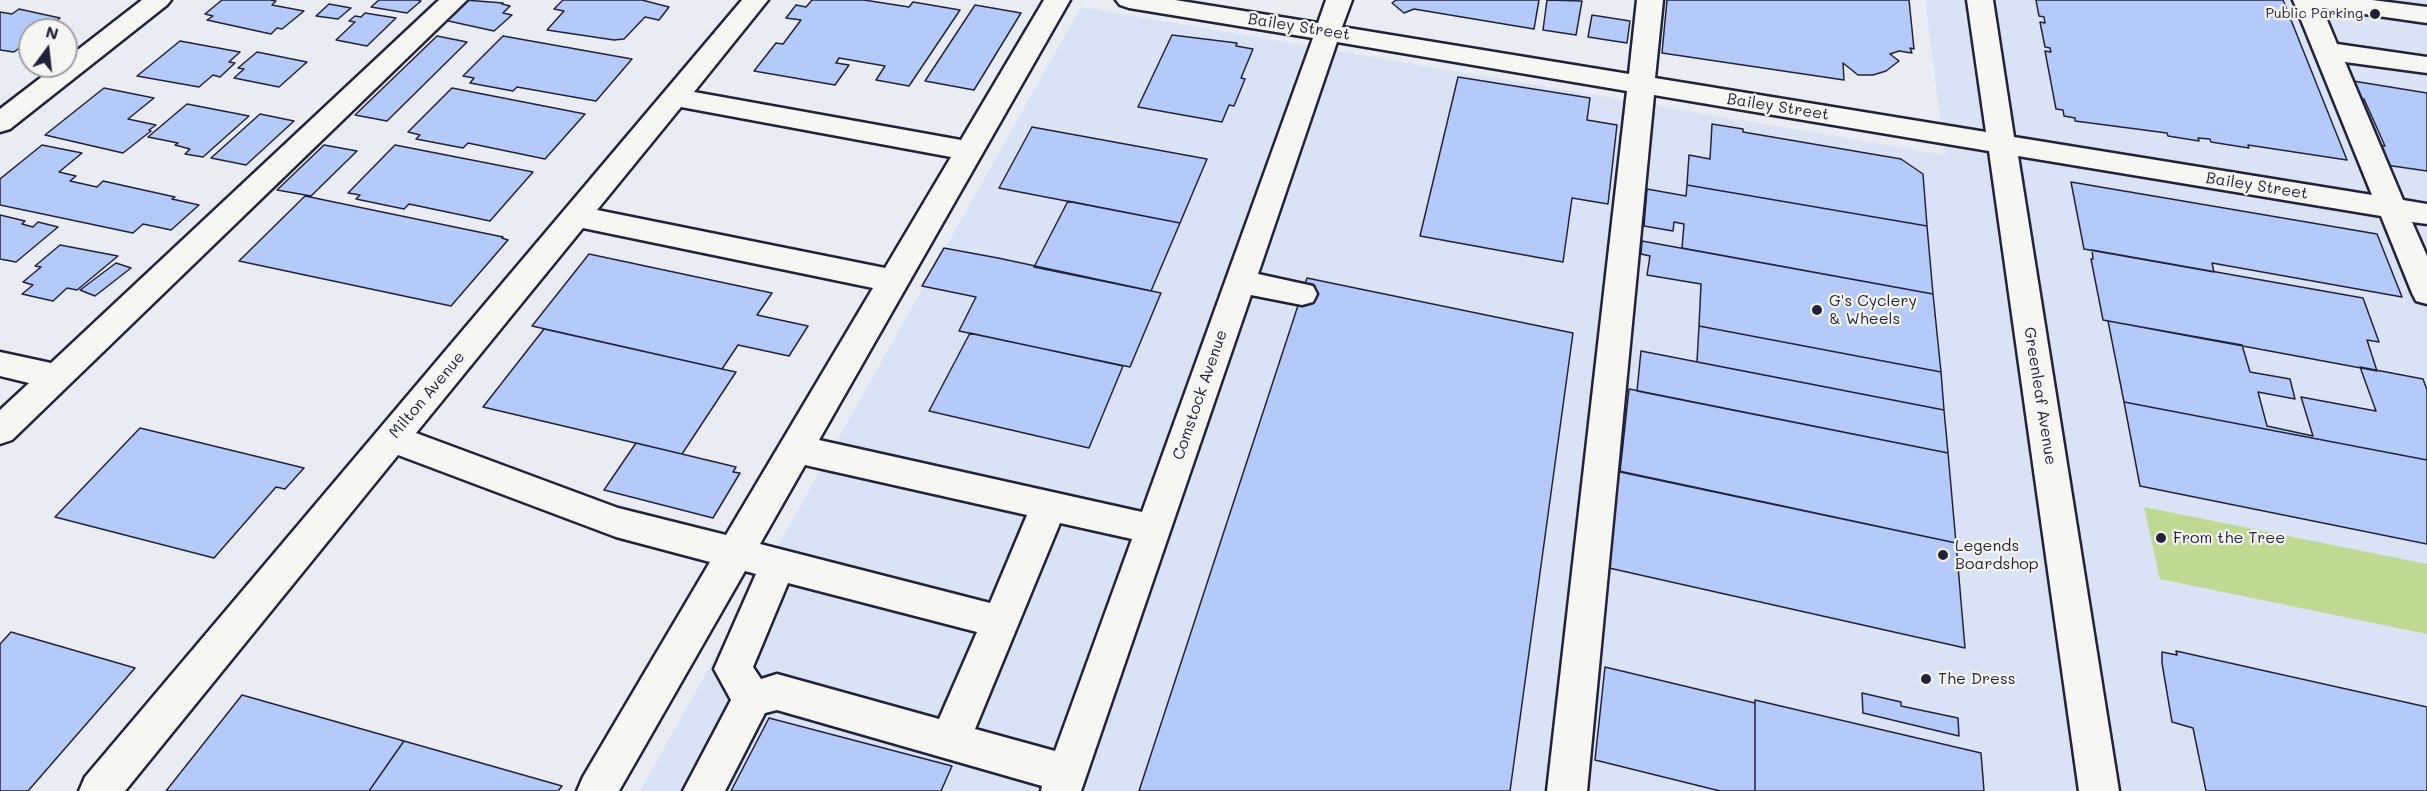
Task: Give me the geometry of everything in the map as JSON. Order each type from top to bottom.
[{"type":"street","points":[[0,123],[158,0]]},
{"type":"street","points":[[0,431],[454,0]]},
{"type":"street","name":"Milton Avenue","points":[[99,791],[755,0]]},
{"type":"street","points":[[597,791],[1057,0]]},
{"type":"street","name":"Bailey Street","points":[[1129,0],[2427,214]]},
{"type":"street","name":"Comstock Avenue","points":[[1064,783],[1339,0]]},
{"type":"street","points":[[1567,791],[1650,0]]},
{"type":"street","name":"Greenleaf Avenue","points":[[1980,0],[2099,791]]},
{"type":"street","points":[[2306,0],[2427,293]]},
{"type":"street","points":[[2315,0],[2427,15]]},
{"type":"street","points":[[2327,51],[2427,65]]},
{"type":"street","points":[[675,97],[969,151]]},
{"type":"street","points":[[576,216],[894,280]]},
{"type":"street","points":[[1240,282],[1302,294]]},
{"type":"street","points":[[0,364],[56,377]]},
{"type":"street","points":[[391,438],[616,522],[1000,622]]},
{"type":"street","points":[[796,449],[1153,529]]},
{"type":"street","points":[[950,741],[1049,506]]},
{"type":"street","points":[[752,699],[733,669],[778,564]]},
{"type":"street","points":[[703,791],[752,699],[777,692],[950,741],[1064,783]]},
{"type":"shaded area","points":[[1925,0],[2427,0],[2427,791],[640,791],[1081,7],[1945,155]]},
{"type":"green space","points":[[2144,507],[2427,564],[2427,634],[2160,579]]},
{"type":"building","points":[[222,0],[270,0],[276,1],[272,5],[304,11],[282,29],[277,28],[271,34],[207,20],[213,16],[205,14]]},
{"type":"building","points":[[379,0],[421,1],[407,13],[371,7]]},
{"type":"building","points":[[465,0],[503,3],[510,6],[503,13],[512,15],[494,31],[444,20]]},
{"type":"building","points":[[563,0],[642,0],[669,7],[659,20],[645,17],[624,39],[614,40],[547,30],[564,11],[554,9]]},
{"type":"building","points":[[812,0],[864,0],[909,7],[913,2],[960,10],[909,86],[876,80],[885,66],[839,58],[836,63],[849,65],[835,85],[754,71],[776,43],[783,44],[801,20],[786,18],[796,5],[806,7]]},
{"type":"building","points":[[1396,0],[1539,0],[1534,29],[1414,9],[1404,13],[1392,3]]},
{"type":"building","points":[[1547,0],[1582,1],[1576,35],[1543,30]]},
{"type":"building","points":[[1667,0],[1909,0],[1914,49],[1910,48],[1912,53],[1899,51],[1890,54],[1899,61],[1886,71],[1873,75],[1858,75],[1843,63],[1844,80],[1662,53]]},
{"type":"building","points":[[2036,0],[2283,0],[2347,160],[2248,145],[2249,148],[2211,142],[2210,139],[2198,138],[2199,141],[2168,136],[2167,133],[2075,121],[2075,118],[2064,116],[2063,110],[2056,109],[2045,51],[2051,52],[2050,48],[2045,47],[2040,22],[2045,23],[2044,17],[2039,16]]},
{"type":"building","points":[[329,4],[351,8],[338,19],[316,16]]},
{"type":"building","points":[[975,5],[1021,13],[974,90],[925,81]]},
{"type":"building","points":[[19,9],[60,18],[18,18],[18,49],[14,52],[0,50],[0,12],[12,14]]},
{"type":"building","points":[[365,13],[396,18],[367,46],[336,40],[355,22],[349,21]]},
{"type":"building","points":[[1592,15],[1630,21],[1627,43],[1588,37]]},
{"type":"building","points":[[1172,35],[1237,43],[1236,46],[1253,49],[1241,78],[1245,79],[1234,106],[1229,105],[1222,122],[1138,107]]},
{"type":"building","points":[[437,36],[467,42],[387,121],[355,115]]},
{"type":"building","points":[[503,36],[632,59],[596,101],[517,87],[513,91],[470,83],[474,78],[463,76]]},
{"type":"building","points":[[180,41],[240,52],[229,62],[235,63],[220,77],[213,75],[199,87],[137,76]]},
{"type":"building","points":[[257,52],[307,62],[279,87],[234,78],[244,69],[238,68]]},
{"type":"building","points":[[1458,77],[1590,98],[1587,120],[1617,125],[1608,204],[1572,198],[1563,262],[1420,236]]},
{"type":"building","points":[[2353,81],[2427,93],[2427,171],[2386,165],[2378,145],[2385,146],[2364,99],[2359,98]]},
{"type":"building","points":[[104,88],[154,98],[128,119],[156,125],[123,153],[45,135]]},
{"type":"building","points":[[452,88],[585,114],[545,159],[468,143],[463,148],[416,139],[420,135],[408,132]]},
{"type":"building","points":[[187,104],[249,116],[203,157],[185,154],[190,149],[175,145],[178,143],[148,137]]},
{"type":"building","points":[[260,114],[294,121],[246,165],[211,158]]},
{"type":"building","points":[[1712,124],[1743,129],[1743,132],[1901,159],[1923,174],[1927,226],[1687,185],[1689,155],[1710,159]]},
{"type":"building","points":[[1032,127],[1207,159],[1180,223],[999,188]]},
{"type":"building","points":[[42,145],[82,153],[59,172],[76,176],[70,181],[97,187],[103,181],[175,197],[172,199],[199,205],[171,230],[143,224],[133,233],[0,205],[0,179]]},
{"type":"building","points":[[324,145],[357,151],[311,196],[277,190]]},
{"type":"building","points":[[395,145],[533,172],[490,221],[409,204],[404,209],[356,199],[360,195],[348,193]]},
{"type":"building","points":[[2071,182],[2377,234],[2402,297],[2212,263],[2214,272],[2084,249]]},
{"type":"building","points":[[1687,185],[1927,226],[1933,294],[1682,248],[1684,224],[1674,222],[1673,231],[1644,226],[1647,189],[1686,196]]},
{"type":"building","points":[[305,196],[503,237],[508,240],[451,306],[239,261]]},
{"type":"building","points":[[1068,201],[1180,223],[1151,291],[1034,267]]},
{"type":"building","points":[[0,215],[25,221],[22,224],[33,227],[38,222],[58,227],[16,262],[0,259]]},
{"type":"building","name":"G's Cyclery & Wheels","points":[[1642,241],[1933,294],[1941,372],[1699,326],[1701,284],[1647,275],[1650,256],[1641,254]]},
{"type":"building","points":[[60,245],[118,256],[77,290],[67,288],[53,301],[22,294],[33,285],[23,282],[41,267],[35,266]]},
{"type":"building","points":[[944,248],[1161,293],[1130,367],[959,331],[976,297],[922,286]]},
{"type":"building","points":[[2092,250],[2363,298],[2379,342],[2367,340],[2377,371],[2103,320],[2091,259],[2093,259]]},
{"type":"building","points":[[589,254],[772,293],[757,315],[808,326],[789,356],[738,345],[722,369],[532,326]]},
{"type":"building","points":[[116,263],[131,268],[95,296],[80,290]]},
{"type":"building","points":[[1307,278],[1573,333],[1510,791],[1139,791]]},
{"type":"building","points":[[2108,321],[2242,345],[2250,372],[2290,379],[2295,399],[2258,392],[2267,426],[2313,436],[2301,397],[2376,411],[2360,367],[2423,379],[2427,390],[2427,460],[2124,402]]},
{"type":"building","points":[[1699,326],[1941,372],[1944,410],[1697,362]]},
{"type":"building","points":[[544,329],[736,372],[682,454],[483,407]]},
{"type":"building","points":[[970,333],[1123,366],[1089,448],[929,411]]},
{"type":"building","points":[[1641,351],[1944,410],[1948,453],[1637,391]]},
{"type":"building","points":[[1629,389],[1948,453],[1956,543],[1620,472]]},
{"type":"building","points":[[2124,402],[2427,460],[2427,544],[2140,486]]},
{"type":"building","points":[[140,428],[304,468],[285,489],[276,487],[214,558],[55,517]]},
{"type":"building","points":[[636,443],[736,467],[733,472],[740,473],[713,518],[604,490]]},
{"type":"building","points":[[1619,471],[1956,543],[1965,648],[1609,568]]},
{"type":"building","points":[[11,632],[135,668],[28,791],[0,791],[0,644]]},
{"type":"building","points":[[2176,651],[2427,707],[2427,791],[2206,791],[2193,728],[2172,722],[2162,652],[2177,655]]},
{"type":"building","points":[[1605,667],[1755,703],[1755,791],[1720,791],[1595,760]]},
{"type":"building","points":[[1862,693],[1901,702],[1901,706],[1958,718],[1959,736],[1863,713]]},
{"type":"building","points":[[242,695],[404,741],[369,791],[166,791]]},
{"type":"building","points":[[1755,700],[1981,753],[1984,791],[1755,791]]},
{"type":"building","points":[[769,718],[952,766],[941,791],[731,791]]},
{"type":"building","points":[[404,741],[562,786],[558,791],[369,791]]},
{"type":"place","name":"Public Parking","points":[[2375,14]]},
{"type":"place","name":"G's Cyclery & Wheels","points":[[1817,310]]},
{"type":"place","name":"From the Tree","points":[[2161,538]]},
{"type":"place","name":"Legends Boardshop","points":[[1943,555]]},
{"type":"place","name":"The Dress","points":[[1926,679]]}]
